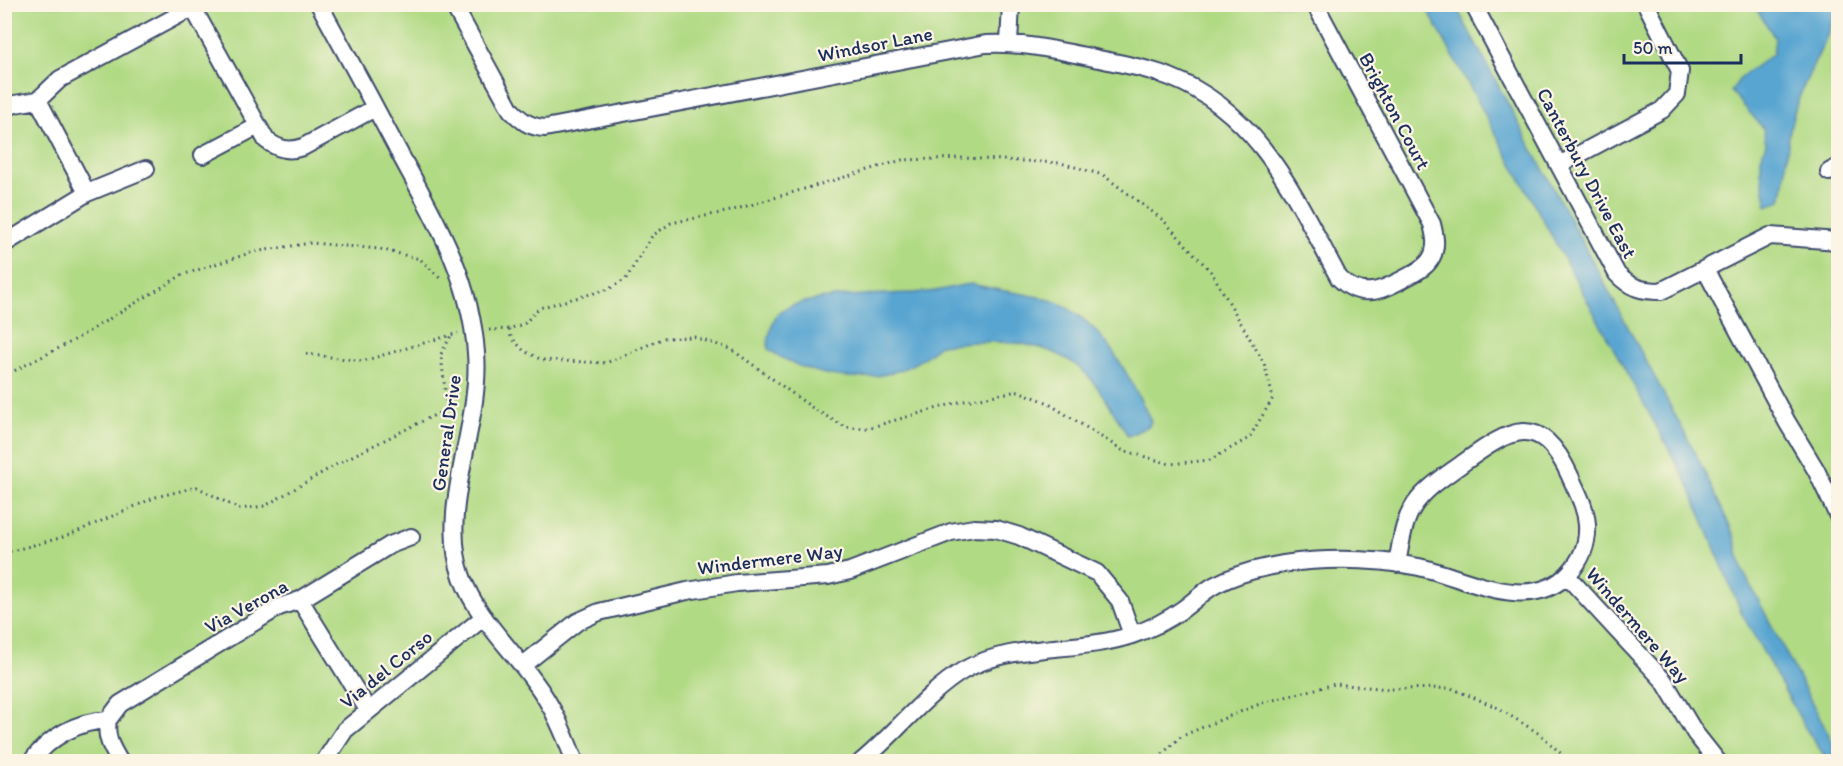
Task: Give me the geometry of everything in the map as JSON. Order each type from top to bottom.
[{"type":"street","name":"General Drive","points":[[319,4],[452,250],[466,288],[467,332],[476,392],[454,531],[456,555],[462,577],[484,617],[523,665],[550,704],[575,762]]},
{"type":"street","name":"Windsor Lane","points":[[453,4],[511,110],[524,123],[545,128],[986,44],[1009,43],[1138,67],[1189,86],[1226,109],[1269,153],[1340,278],[1348,286]]},
{"type":"street","points":[[1009,43],[1011,4]]},
{"type":"street","name":"Brighton Court","points":[[1315,4],[1432,224],[1436,238],[1431,260],[1423,268],[1395,284],[1375,293],[1363,292],[1348,286]]},
{"type":"street","name":"Canterbury Drive East","points":[[1473,4],[1617,274],[1624,282],[1644,291],[1661,291],[1770,236],[1839,241]]},
{"type":"street","points":[[1559,165],[1662,110],[1677,94],[1680,71],[1646,4]]},
{"type":"street","points":[[4,109],[15,104],[38,100],[60,79],[196,6],[258,126],[266,140],[275,147],[292,150],[375,108]]},
{"type":"street","points":[[38,100],[87,193]]},
{"type":"street","points":[[203,155],[258,126]]},
{"type":"street","points":[[4,244],[87,193],[146,170]]},
{"type":"street","points":[[1705,269],[1839,516]]},
{"type":"street","name":"Windermere Way","points":[[861,762],[952,678],[974,665],[998,657],[1132,635],[1180,611],[1213,586],[1258,570],[1325,560],[1397,564],[1517,593],[1540,591],[1567,576],[1585,547],[1587,524],[1582,502],[1554,446],[1535,434],[1515,432],[1495,440],[1424,493],[1404,526],[1397,564]]},
{"type":"street","name":"Windermere Way","points":[[523,665],[577,622],[599,612],[687,591],[839,574],[951,531],[974,528],[1008,532],[1080,563],[1097,573],[1120,602],[1132,635]]},
{"type":"street","name":"Via Verona","points":[[108,720],[120,704],[279,608],[300,600],[390,544],[411,537]]},
{"type":"street","name":"Windermere Way","points":[[1567,576],[1664,681],[1695,733],[1718,762]]},
{"type":"street","points":[[300,600],[368,710]]},
{"type":"street","name":"Via del Corso","points":[[324,762],[345,730],[484,617]]},
{"type":"street","points":[[31,762],[48,743],[82,723],[108,720],[106,732],[109,743],[120,762]]},
{"type":"path","points":[[306,354],[363,361],[452,334],[509,329],[525,323],[539,308],[609,289],[626,279],[652,236],[671,224],[730,211],[902,160],[963,158],[1061,163],[1103,175],[1163,220],[1212,273],[1264,363],[1274,398],[1249,438],[1210,460],[1170,464],[1122,450],[1046,402],[1018,391],[959,402],[868,428],[844,427],[814,409],[731,349],[694,337],[664,338],[606,363],[542,360],[524,351],[511,337],[509,329]]},
{"type":"path","points":[[4,376],[71,342],[182,275],[252,252],[311,243],[380,249],[420,259],[441,276],[444,285]]},
{"type":"path","points":[[457,322],[467,332]]},
{"type":"path","points":[[4,553],[67,536],[156,497],[197,487],[239,509],[265,506],[344,460],[447,408],[441,354],[452,334]]},
{"type":"path","points":[[1153,762],[1182,736],[1262,703],[1335,684],[1389,689],[1451,688],[1496,707],[1540,734],[1570,762]]},
{"type":"green space","points":[[4,5],[1838,5],[1838,761],[5,761]]},
{"type":"water","points":[[1425,5],[1455,5],[1696,454],[1734,535],[1742,569],[1834,745],[1838,761],[1825,761],[1824,755],[1806,729],[1742,614],[1689,486]]},
{"type":"water","points":[[1754,5],[1837,5],[1827,35],[1796,106],[1788,141],[1781,200],[1767,206],[1761,173],[1761,158],[1766,143],[1763,128],[1731,91],[1742,76],[1773,54],[1775,38]]},
{"type":"water","points":[[972,284],[1050,300],[1075,313],[1090,325],[1125,370],[1151,421],[1149,426],[1128,436],[1090,378],[1075,364],[1058,354],[1039,348],[999,342],[939,345],[921,360],[900,370],[878,376],[855,377],[809,370],[768,349],[773,322],[778,314],[789,307],[826,298],[927,292]]}]
